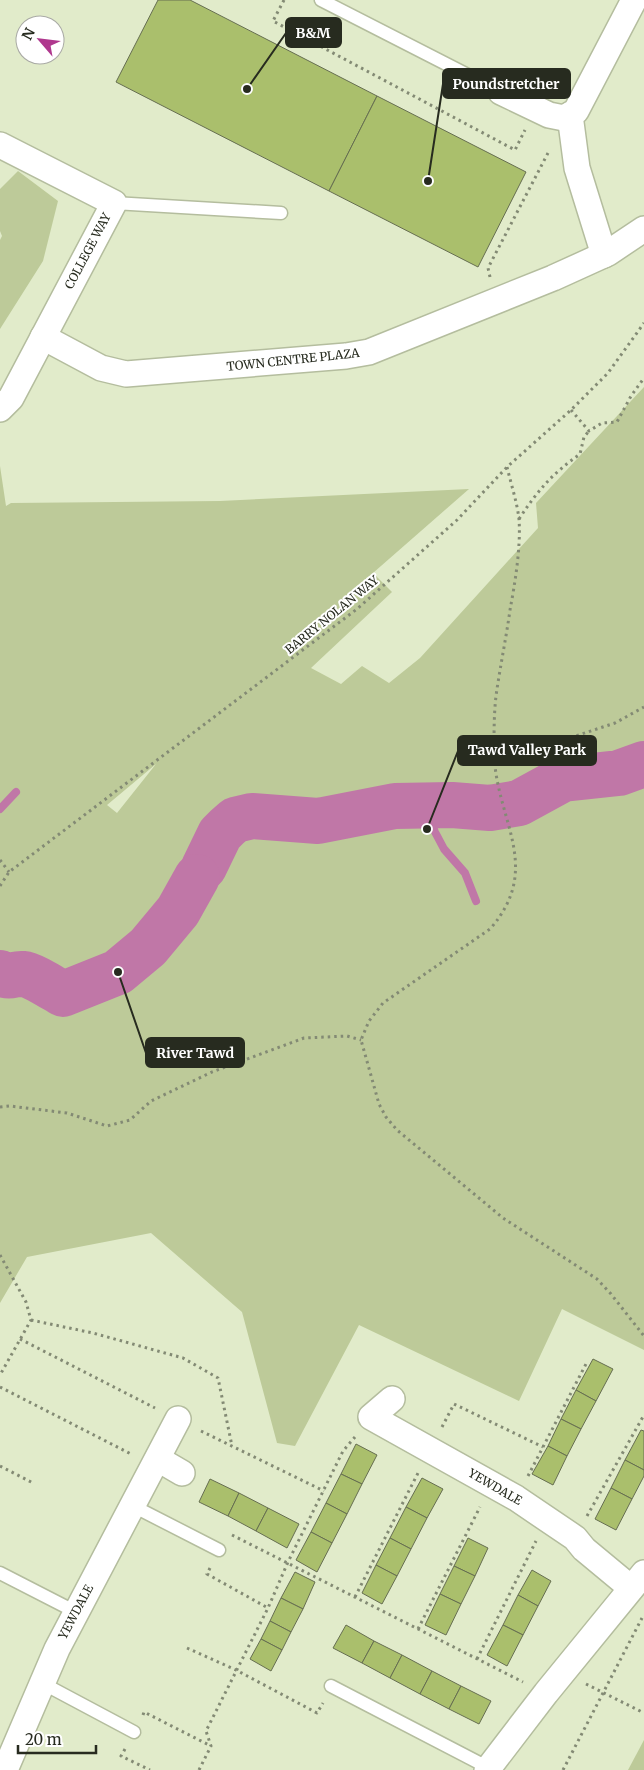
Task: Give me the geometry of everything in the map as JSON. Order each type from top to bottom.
[{"type":"street","points":[[501,92],[549,116],[564,118],[576,111],[584,99],[634,0]]},
{"type":"street","points":[[570,115],[577,168],[604,254]]},
{"type":"street","name":"COLLEGE WAY","points":[[0,146],[114,203],[10,398],[0,408]]},
{"type":"street","name":"TOWN CENTRE PLAZA","points":[[43,337],[101,368],[126,374],[346,356],[369,352],[494,302],[604,254],[644,229]]},
{"type":"street","points":[[372,1417],[392,1398]]},
{"type":"street","name":"YEWDALE","points":[[372,1417],[516,1498],[575,1538],[584,1549],[637,1580],[546,1693],[488,1769]]},
{"type":"street","name":"YEWDALE","points":[[4,1770],[57,1649],[178,1419]]},
{"type":"street","points":[[156,1463],[182,1473]]},
{"type":"lane","points":[[321,0],[501,92]]},
{"type":"lane","points":[[114,203],[281,213]]},
{"type":"lane","points":[[133,1506],[219,1550]]},
{"type":"lane","points":[[0,1573],[76,1612]]},
{"type":"lane","points":[[42,1683],[134,1732]]},
{"type":"lane","points":[[332,1686],[488,1769]]},
{"type":"path","points":[[284,0],[273,20],[332,53],[515,150],[525,130],[532,134]]},
{"type":"path","points":[[494,302],[488,268],[553,144],[575,155]]},
{"type":"path","name":"BARRY NOLAN WAY","points":[[0,886],[9,872],[358,609],[458,520],[507,468],[571,410],[608,372],[644,324]]},
{"type":"path","points":[[519,520],[532,498],[548,479],[580,454],[584,437],[589,431],[602,423],[617,422],[631,396],[644,378]]},
{"type":"path","points":[[571,410],[589,431]]},
{"type":"path","points":[[507,468],[519,520],[517,570],[496,698],[494,751],[497,778],[517,866],[515,884],[510,900],[501,916],[490,929],[383,1003],[369,1021],[361,1040],[379,1104],[386,1117],[397,1130],[503,1218],[597,1279],[644,1336]]},
{"type":"path","points":[[494,751],[542,747],[615,723],[644,707]]},
{"type":"path","points":[[0,860],[9,872]]},
{"type":"path","points":[[0,1107],[10,1106],[66,1113],[107,1126],[130,1120],[151,1100],[212,1072],[304,1038],[346,1036],[361,1040]]},
{"type":"path","points":[[0,1255],[26,1302],[31,1320],[0,1375]]},
{"type":"path","points":[[31,1320],[93,1333],[183,1358],[218,1378],[232,1447]]},
{"type":"path","points":[[516,1498],[587,1362]]},
{"type":"path","points":[[0,1387],[156,1463]]},
{"type":"path","points":[[575,1538],[644,1415]]},
{"type":"path","points":[[199,1770],[211,1746],[206,1731],[268,1608],[288,1562],[343,1451],[372,1417]]},
{"type":"path","points":[[0,1466],[34,1483]]},
{"type":"path","points":[[418,1629],[492,1484]]},
{"type":"path","points":[[477,1659],[547,1519]]},
{"type":"path","points":[[268,1608],[207,1574],[228,1532],[546,1693]]},
{"type":"path","points":[[563,1770],[644,1615]]},
{"type":"path","points":[[187,1648],[236,1670],[317,1713],[332,1686]]},
{"type":"path","points":[[563,1673],[644,1713]]},
{"type":"path","points":[[150,1770],[122,1756],[144,1712],[211,1746]]},
{"type":"green space","points":[[18,171],[58,201],[43,261],[0,329],[0,240],[2,236],[0,231],[0,189]]},
{"type":"green space","points":[[644,387],[644,1350],[562,1309],[519,1401],[359,1325],[295,1446],[277,1443],[242,1312],[151,1233],[27,1257],[0,1303],[0,466],[6,506],[11,503],[220,501],[469,489],[373,573],[392,592],[311,668],[341,684],[362,666],[389,683],[420,658],[538,528],[536,503]],"holes":[[[156,764],[117,813],[107,805]]]},
{"type":"green space","points":[[644,1740],[644,1770],[628,1770]]},
{"type":"building","points":[[158,0],[190,0],[377,96],[329,191],[116,82]]},
{"type":"building","points":[[377,96],[526,172],[478,267],[329,191]]},
{"type":"building","points":[[593,1359],[613,1369],[596,1401],[576,1390]]},
{"type":"building","points":[[576,1390],[596,1401],[581,1429],[561,1419]]},
{"type":"building","points":[[561,1419],[581,1429],[567,1456],[548,1446]]},
{"type":"building","points":[[641,1430],[644,1431],[644,1470],[625,1460]]},
{"type":"building","points":[[356,1444],[377,1455],[362,1484],[341,1474]]},
{"type":"building","points":[[548,1446],[567,1456],[553,1485],[532,1474]]},
{"type":"building","points":[[625,1460],[644,1470],[644,1476],[632,1499],[611,1488]]},
{"type":"building","points":[[341,1474],[362,1484],[347,1514],[326,1503]]},
{"type":"building","points":[[422,1478],[443,1489],[427,1518],[406,1507]]},
{"type":"building","points":[[210,1479],[239,1493],[228,1516],[199,1502]]},
{"type":"building","points":[[611,1488],[632,1499],[616,1530],[595,1519]]},
{"type":"building","points":[[239,1493],[268,1508],[256,1531],[228,1516]]},
{"type":"building","points":[[326,1503],[347,1514],[332,1543],[311,1532]]},
{"type":"building","points":[[406,1507],[427,1518],[411,1549],[390,1538]]},
{"type":"building","points":[[268,1508],[299,1524],[287,1548],[256,1531]]},
{"type":"building","points":[[311,1532],[332,1543],[317,1572],[296,1560]]},
{"type":"building","points":[[390,1538],[411,1549],[397,1576],[376,1565]]},
{"type":"building","points":[[468,1538],[488,1548],[475,1576],[454,1566]]},
{"type":"building","points":[[376,1565],[397,1576],[382,1604],[362,1593]]},
{"type":"building","points":[[454,1566],[475,1576],[461,1604],[440,1594]]},
{"type":"building","points":[[532,1570],[551,1581],[538,1606],[518,1595]]},
{"type":"building","points":[[295,1572],[315,1582],[303,1609],[281,1598]]},
{"type":"building","points":[[440,1594],[461,1604],[446,1635],[425,1625]]},
{"type":"building","points":[[518,1595],[538,1606],[523,1635],[503,1625]]},
{"type":"building","points":[[281,1598],[303,1609],[291,1632],[270,1621]]},
{"type":"building","points":[[270,1621],[291,1632],[282,1650],[261,1639]]},
{"type":"building","points":[[346,1625],[374,1641],[362,1663],[333,1648]]},
{"type":"building","points":[[503,1625],[523,1635],[507,1666],[487,1655]]},
{"type":"building","points":[[261,1639],[282,1650],[271,1671],[250,1659]]},
{"type":"building","points":[[374,1641],[402,1655],[390,1678],[362,1663]]},
{"type":"building","points":[[402,1655],[432,1671],[420,1694],[390,1678]]},
{"type":"building","points":[[432,1671],[461,1686],[449,1709],[420,1694]]},
{"type":"building","points":[[461,1686],[491,1701],[479,1724],[449,1709]]},
{"type":"waterway","points":[[204,867],[220,834],[235,820],[252,816],[318,821],[395,806],[452,805],[490,808],[519,803],[563,779],[619,773],[644,764]]},
{"type":"waterway","points":[[0,809],[16,792]]},
{"type":"waterway","points":[[424,806],[444,849],[465,873],[476,901]]},
{"type":"waterway","points":[[0,973],[6,976],[27,975],[38,979],[63,994],[118,972],[148,947],[178,911],[197,877]]},
{"type":"place","name":"B&M","points":[[247,89]]},
{"type":"place","name":"Poundstretcher","points":[[428,181]]},
{"type":"place","name":"Tawd Valley Park","points":[[427,829]]},
{"type":"place","name":"River Tawd","points":[[118,972]]}]
